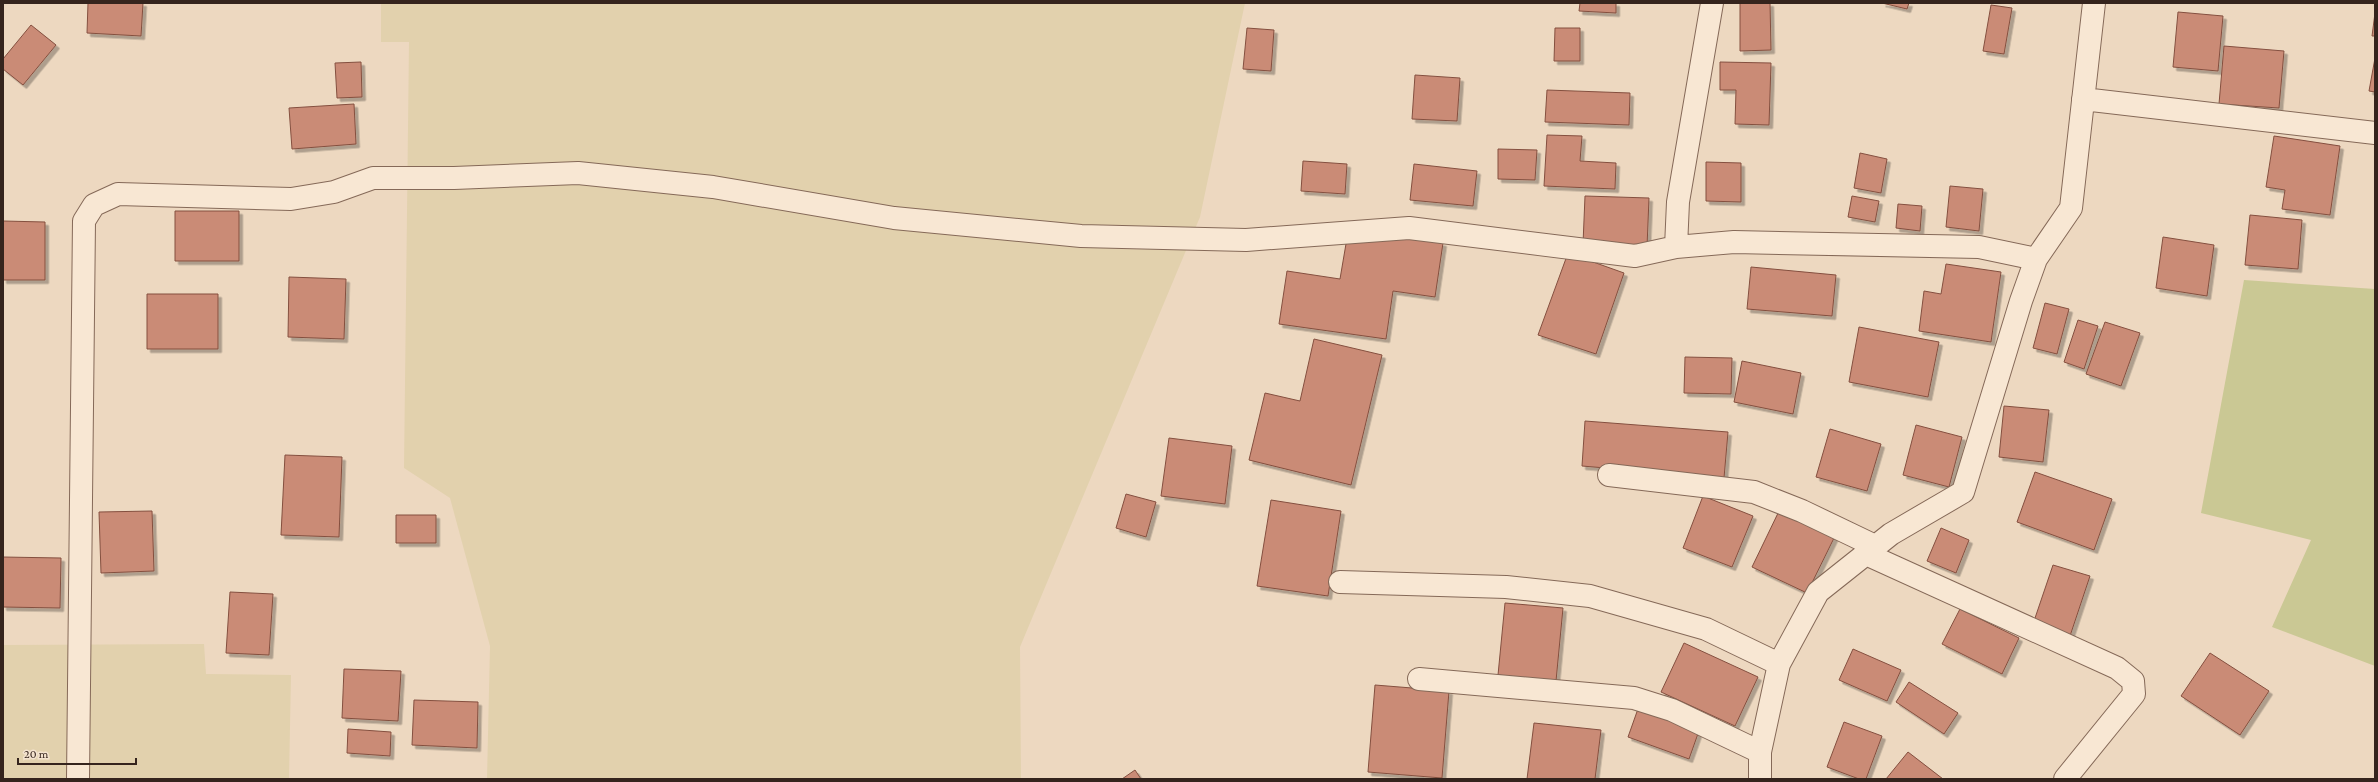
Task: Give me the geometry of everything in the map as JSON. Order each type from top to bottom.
[{"type":"street","points":[[1676,247],[1678,202],[1712,3]]},
{"type":"street","points":[[1760,779],[1760,752],[1779,664],[1818,592],[1890,534],[1963,492],[2021,301],[2036,259],[2071,208],[2094,3]]},
{"type":"street","points":[[2083,99],[2375,133]]},
{"type":"street","points":[[78,779],[84,220],[94,205],[118,194],[291,199],[334,192],[373,178],[454,178],[578,173],[713,187],[894,218],[1081,236],[1246,240],[1409,228],[1635,256],[1676,247],[1734,242],[1979,247],[2036,259]]},
{"type":"street","points":[[1609,475],[1754,492],[1802,511],[1871,550],[2117,668],[2133,681],[2134,694],[2065,779]]},
{"type":"street","points":[[1340,582],[1506,587],[1590,596],[1706,629],[1779,664]]},
{"type":"street","points":[[1419,680],[1634,698],[1672,710],[1760,752]]},
{"type":"shaded area","points":[[381,3],[1245,3],[1200,217],[1020,647],[1021,779],[487,779],[490,646],[450,498],[404,468],[409,42],[381,42]]},
{"type":"shaded area","points":[[2244,280],[2375,289],[2375,666],[2272,627],[2311,540],[2201,513]]},
{"type":"shaded area","points":[[204,644],[206,674],[291,675],[289,779],[3,779],[3,645]]},
{"type":"building","points":[[88,3],[143,3],[141,36],[87,33]]},
{"type":"building","points":[[1580,3],[1616,3],[1616,13],[1579,11]]},
{"type":"building","points":[[1740,3],[1770,3],[1771,50],[1740,51]]},
{"type":"building","points":[[1882,3],[1909,3],[1907,9]]},
{"type":"building","points":[[1991,5],[2012,8],[2004,54],[1983,51]]},
{"type":"building","points":[[2178,12],[2223,16],[2218,71],[2173,67]]},
{"type":"building","points":[[2375,13],[2375,36],[2372,36]]},
{"type":"building","points":[[31,25],[56,45],[23,85],[3,69],[3,59]]},
{"type":"building","points":[[1247,28],[1274,30],[1271,71],[1243,69]]},
{"type":"building","points":[[1555,28],[1580,28],[1580,61],[1554,61]]},
{"type":"building","points":[[2224,46],[2284,51],[2279,108],[2219,104]]},
{"type":"building","points":[[2375,58],[2375,92],[2369,91]]},
{"type":"building","points":[[361,62],[362,97],[337,98],[335,63]]},
{"type":"building","points":[[1720,62],[1771,63],[1769,125],[1735,124],[1736,90],[1720,90]]},
{"type":"building","points":[[1415,75],[1460,78],[1457,121],[1412,119]]},
{"type":"building","points":[[1547,90],[1630,93],[1629,125],[1545,122]]},
{"type":"building","points":[[354,104],[356,144],[292,149],[289,108]]},
{"type":"building","points":[[1547,135],[1582,136],[1580,161],[1616,163],[1615,189],[1544,186]]},
{"type":"building","points":[[2274,136],[2340,146],[2330,215],[2282,209],[2285,190],[2266,187]]},
{"type":"building","points":[[1498,149],[1537,150],[1535,180],[1498,179]]},
{"type":"building","points":[[1860,153],[1887,159],[1881,193],[1854,188]]},
{"type":"building","points":[[1303,161],[1347,164],[1345,194],[1301,191]]},
{"type":"building","points":[[1706,162],[1741,163],[1741,202],[1706,201]]},
{"type":"building","points":[[1414,164],[1477,171],[1473,206],[1410,200]]},
{"type":"building","points":[[1950,186],[1983,189],[1979,231],[1946,227]]},
{"type":"building","points":[[1585,196],[1649,198],[1647,247],[1583,244]]},
{"type":"building","points":[[1852,196],[1879,201],[1875,222],[1848,217]]},
{"type":"building","points":[[1898,204],[1922,206],[1920,231],[1896,228]]},
{"type":"building","points":[[175,211],[239,211],[239,261],[175,261]]},
{"type":"building","points":[[2250,215],[2302,220],[2298,269],[2245,265]]},
{"type":"building","points":[[3,221],[45,222],[45,280],[3,280]]},
{"type":"building","points":[[1366,232],[1443,243],[1435,297],[1393,291],[1386,339],[1279,324],[1287,271],[1340,279],[1347,238]]},
{"type":"building","points":[[2163,237],[2214,245],[2207,296],[2156,288]]},
{"type":"building","points":[[1568,253],[1624,273],[1596,354],[1538,335]]},
{"type":"building","points":[[1946,264],[2001,272],[1991,342],[1919,331],[1924,291],[1941,294]]},
{"type":"building","points":[[1751,267],[1836,275],[1832,316],[1747,309]]},
{"type":"building","points":[[289,277],[346,279],[344,339],[288,337]]},
{"type":"building","points":[[147,294],[218,294],[218,349],[147,349]]},
{"type":"building","points":[[2045,303],[2069,309],[2057,354],[2033,348]]},
{"type":"building","points":[[2078,320],[2098,326],[2084,369],[2064,362]]},
{"type":"building","points":[[2105,322],[2140,333],[2121,386],[2086,374]]},
{"type":"building","points":[[1859,327],[1939,342],[1928,397],[1849,382]]},
{"type":"building","points":[[1314,339],[1382,355],[1351,485],[1249,460],[1265,393],[1300,401]]},
{"type":"building","points":[[1685,357],[1732,358],[1731,394],[1684,393]]},
{"type":"building","points":[[1742,361],[1801,373],[1793,414],[1734,402]]},
{"type":"building","points":[[2004,406],[2049,410],[2043,462],[1999,457]]},
{"type":"building","points":[[1585,421],[1728,432],[1724,478],[1582,466]]},
{"type":"building","points":[[1916,425],[1962,437],[1949,487],[1903,475]]},
{"type":"building","points":[[1830,429],[1881,444],[1867,491],[1816,477]]},
{"type":"building","points":[[1169,438],[1232,446],[1225,504],[1161,496]]},
{"type":"building","points":[[285,455],[342,457],[339,537],[281,535]]},
{"type":"building","points":[[2035,472],[2112,499],[2094,550],[2017,522]]},
{"type":"building","points":[[1126,494],[1156,502],[1146,537],[1116,528]]},
{"type":"building","points":[[1703,496],[1753,516],[1732,567],[1683,548]]},
{"type":"building","points":[[1271,500],[1341,511],[1328,596],[1257,586]]},
{"type":"building","points":[[1780,509],[1835,536],[1807,593],[1752,567]]},
{"type":"building","points":[[152,511],[154,571],[101,573],[99,512]]},
{"type":"building","points":[[396,515],[436,515],[436,543],[396,543]]},
{"type":"building","points":[[1941,528],[1969,540],[1956,573],[1927,561]]},
{"type":"building","points":[[3,557],[61,558],[60,608],[3,607]]},
{"type":"building","points":[[2053,565],[2090,576],[2070,636],[2033,624]]},
{"type":"building","points":[[230,592],[273,594],[269,655],[226,653]]},
{"type":"building","points":[[1505,603],[1563,608],[1556,681],[1498,675]]},
{"type":"building","points":[[1960,609],[2019,638],[2002,674],[1942,644]]},
{"type":"building","points":[[1684,643],[1758,677],[1735,726],[1661,692]]},
{"type":"building","points":[[1853,649],[1901,670],[1887,701],[1839,680]]},
{"type":"building","points":[[2210,653],[2269,691],[2240,735],[2181,696]]},
{"type":"building","points":[[344,669],[401,671],[398,721],[342,718]]},
{"type":"building","points":[[1909,682],[1958,713],[1944,734],[1896,702]]},
{"type":"building","points":[[1375,685],[1449,691],[1442,778],[1368,772]]},
{"type":"building","points":[[414,700],[478,702],[477,748],[412,745]]},
{"type":"building","points":[[1639,706],[1700,728],[1689,759],[1628,737]]},
{"type":"building","points":[[1844,722],[1882,736],[1866,779],[1859,779],[1827,767]]},
{"type":"building","points":[[1534,723],[1601,730],[1595,779],[1527,779]]},
{"type":"building","points":[[348,729],[391,732],[390,756],[347,753]]},
{"type":"building","points":[[1908,752],[1943,779],[1886,779]]},
{"type":"building","points":[[1135,770],[1141,779],[1122,779]]}]
